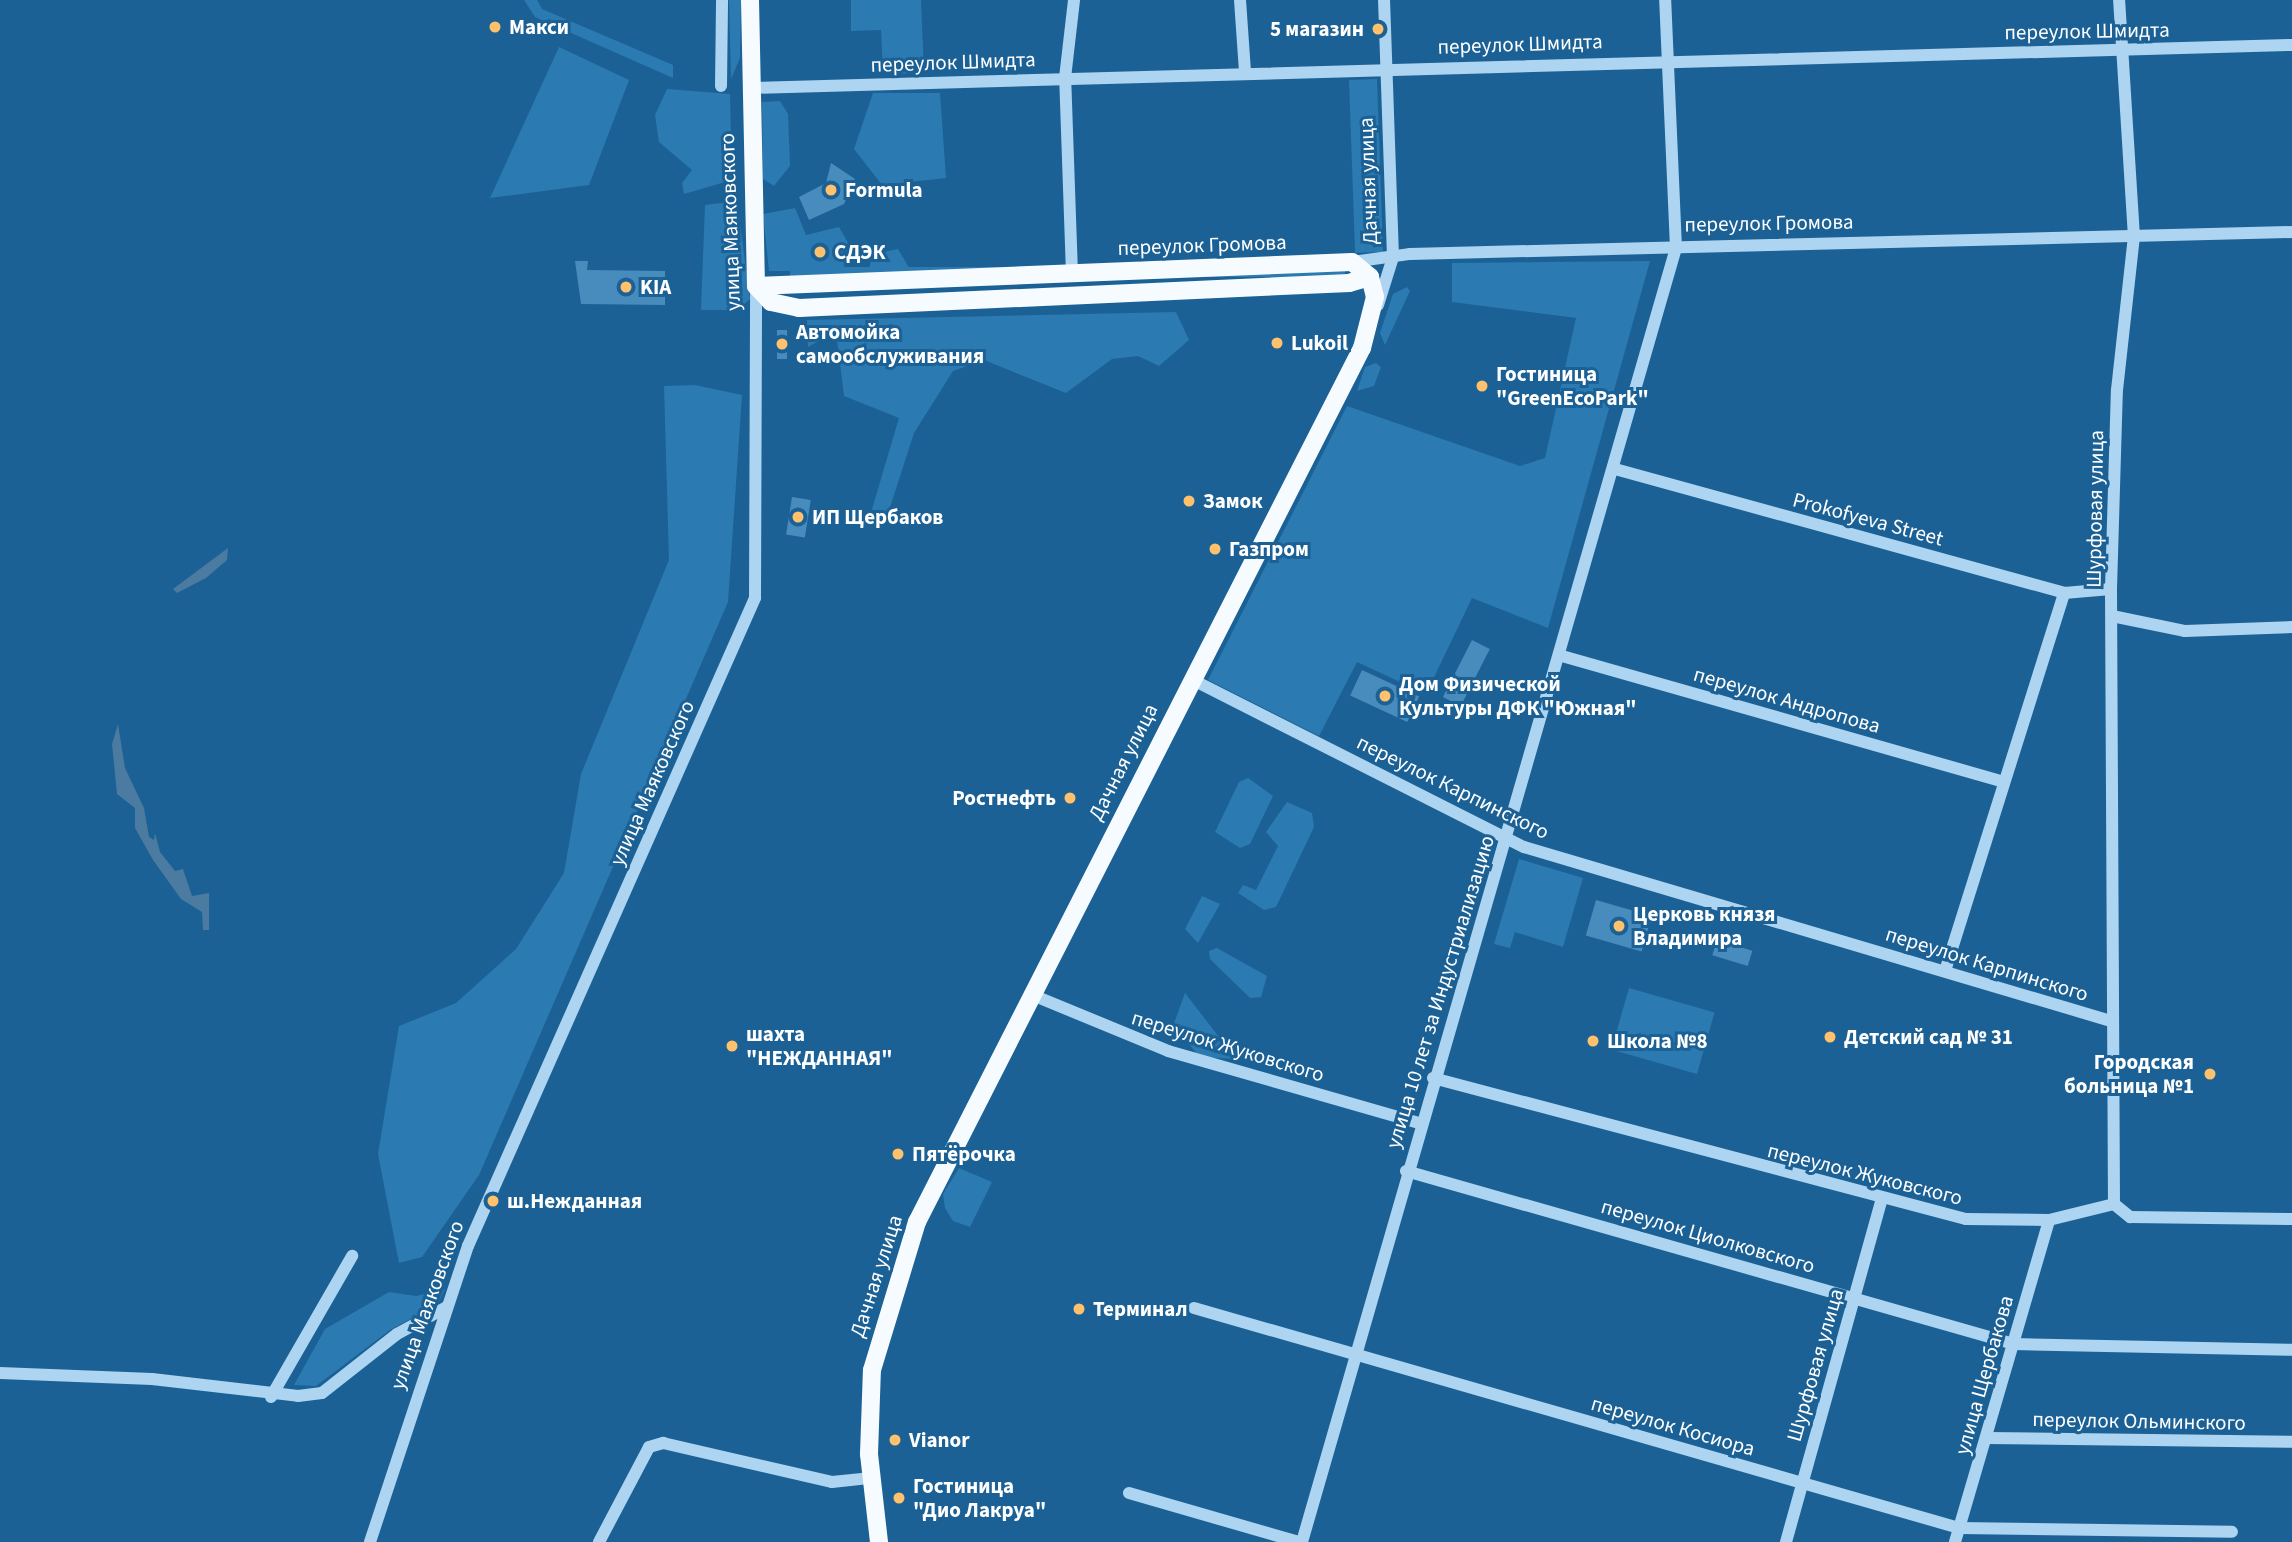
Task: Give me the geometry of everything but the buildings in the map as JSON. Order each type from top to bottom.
[{"type":"main road","name":"улица Маяковского","points":[[750,0],[756,286]]},
{"type":"main road","name":"переулок Громова","points":[[756,286],[1352,262]]},
{"type":"main road","points":[[1352,262],[1370,277]]},
{"type":"main road","points":[[756,286],[771,302],[799,308],[1349,284],[1370,277]]},
{"type":"main road","points":[[1369,316],[1370,277]]},
{"type":"main road","points":[[1349,284],[1363,302],[1369,316]]},
{"type":"main road","name":"Дачная улица","points":[[870,1542],[866,1478],[872,1370],[913,1220],[977,1086],[1369,316]]},
{"type":"main road","name":"Дачная улица","points":[[866,1478],[878,1542]]},
{"type":"street","points":[[721,86],[722,0]]},
{"type":"street","points":[[1072,274],[1065,78],[1074,0]]},
{"type":"street","points":[[1240,0],[1245,72]]},
{"type":"street","name":"Дачная улица","points":[[1369,316],[1394,257],[1384,0]]},
{"type":"street","name":"улица 10 лет за Индустриализацию","points":[[1301,1542],[1419,1123],[1562,656],[1676,248],[1665,0]]},
{"type":"street","name":"Шурфовая улица","points":[[2111,1021],[2112,589],[2117,390],[2134,237],[2119,0]]},
{"type":"street","name":"переулок Шмидта","points":[[750,88],[1667,59],[2292,45]]},
{"type":"street","name":"переулок Громова","points":[[1352,262],[1394,257],[1676,248],[2292,232]]},
{"type":"street","points":[[1370,277],[1394,257]]},
{"type":"street","name":"улица Маяковского","points":[[370,1542],[468,1246],[755,598],[756,286]]},
{"type":"street","name":"Prokofyeva Street","points":[[1615,469],[2064,593],[2112,589]]},
{"type":"street","name":"Шурфовая улица","points":[[1945,971],[2002,780],[2064,593]]},
{"type":"street","points":[[2112,616],[2185,631],[2292,627]]},
{"type":"street","name":"переулок Андропова","points":[[1562,656],[2002,780]]},
{"type":"street","name":"переулок Карпинского","points":[[1187,677],[1506,838],[2111,1021]]},
{"type":"street","name":"переулок Жуковского","points":[[1026,992],[1168,1051],[1419,1123]]},
{"type":"street","points":[[2111,1021],[2114,1204],[2130,1217],[2292,1219]]},
{"type":"street","name":"переулок Жуковского","points":[[1433,1078],[1882,1199],[1966,1219],[2049,1220],[2114,1204]]},
{"type":"street","name":"переулок Циолковского","points":[[1406,1171],[2014,1344],[2292,1350]]},
{"type":"street","name":"Шурфовая улица","points":[[1786,1542],[1882,1199]]},
{"type":"street","name":"улица Щербакова","points":[[1955,1542],[2049,1220]]},
{"type":"street","points":[[271,1397],[352,1256]]},
{"type":"street","points":[[0,1373],[152,1379],[271,1397],[322,1392],[397,1334],[447,1307]]},
{"type":"street","name":"переулок Косиора","points":[[1194,1308],[1959,1528],[2232,1532]]},
{"type":"street","name":"переулок Ольминского","points":[[1986,1438],[2292,1442]]},
{"type":"street","points":[[599,1542],[649,1447],[663,1444],[832,1482],[866,1478]]},
{"type":"street","points":[[1129,1493],[1301,1542]]},
{"type":"shaded area","points":[[524,0],[537,0],[542,9],[673,65],[673,78],[535,17]]},
{"type":"shaded area","points":[[729,0],[741,0],[740,58],[731,79]]},
{"type":"shaded area","points":[[851,0],[921,0],[924,73],[883,74],[881,30],[851,31]]},
{"type":"shaded area","points":[[559,47],[629,80],[589,185],[490,198]]},
{"type":"shaded area","points":[[1377,79],[1383,252],[1355,253],[1349,80]]},
{"type":"shaded area","points":[[667,89],[730,94],[732,180],[684,194],[682,183],[692,170],[659,142],[655,115]]},
{"type":"shaded area","points":[[873,93],[940,93],[946,178],[882,185],[854,149]]},
{"type":"shaded area","points":[[780,101],[788,114],[790,166],[774,186],[763,179],[762,102]]},
{"type":"shaded area","points":[[737,201],[750,299],[738,310],[701,310],[705,205]]},
{"type":"shaded area","points":[[795,208],[806,235],[839,227],[854,253],[841,271],[769,271],[763,214]]},
{"type":"shaded area","points":[[898,249],[911,271],[868,272],[873,254]]},
{"type":"shaded area","points":[[1650,261],[1548,628],[1472,598],[1426,694],[1357,662],[1319,736],[1208,680],[1347,406],[1520,466],[1545,458],[1576,318],[1452,302],[1452,263]]},
{"type":"shaded area","points":[[790,267],[1345,267],[1345,277],[790,277]]},
{"type":"shaded area","points":[[1407,287],[1410,291],[1385,345],[1380,333],[1393,294]]},
{"type":"shaded area","points":[[1176,312],[1189,340],[1159,366],[1138,356],[1112,359],[1066,393],[984,360],[953,371],[914,433],[884,526],[872,509],[899,418],[844,396],[836,331],[808,347],[807,320]]},
{"type":"shaded area","points":[[1376,363],[1381,367],[1374,386],[1357,391],[1365,367]]},
{"type":"shaded area","points":[[695,385],[742,395],[728,602],[479,1175],[422,1257],[399,1263],[378,1154],[399,1026],[456,1003],[516,949],[564,873],[581,774],[669,560],[664,386]]},
{"type":"shaded area","points":[[228,548],[227,560],[206,578],[177,593],[173,589]]},
{"type":"shaded area","points":[[118,724],[125,768],[144,808],[149,837],[154,840],[155,833],[160,852],[175,871],[183,869],[192,896],[209,893],[209,930],[203,930],[202,912],[181,899],[153,860],[135,828],[135,808],[117,794],[112,744]]},
{"type":"shaded area","points":[[1248,778],[1273,796],[1250,844],[1240,848],[1215,832],[1239,782]]},
{"type":"shaded area","points":[[1287,802],[1312,813],[1314,827],[1276,907],[1264,910],[1238,893],[1243,885],[1256,890],[1278,846],[1266,832]]},
{"type":"shaded area","points":[[1519,859],[1583,878],[1563,947],[1515,932],[1510,948],[1494,944]]},
{"type":"shaded area","points":[[1202,896],[1220,904],[1198,943],[1185,929]]},
{"type":"shaded area","points":[[1217,948],[1267,976],[1261,997],[1250,998],[1210,959],[1209,951]]},
{"type":"shaded area","points":[[1629,988],[1715,1013],[1697,1074],[1611,1050]]},
{"type":"shaded area","points":[[1185,993],[1236,1059],[1200,1057],[1173,1026]]},
{"type":"shaded area","points":[[959,1168],[992,1182],[970,1227],[953,1221],[945,1208],[943,1194]]},
{"type":"shaded area","points":[[445,1289],[438,1304],[390,1330],[316,1386],[294,1385],[325,1329],[389,1292],[416,1296]]},
{"type":"place","name":"Макси","points":[[495,27]]},
{"type":"place","name":"5 магазин","points":[[1378,29]]},
{"type":"place","name":"Formula","points":[[831,190]]},
{"type":"place","name":"СДЭК","points":[[820,252]]},
{"type":"place","name":"KIA","points":[[626,287]]},
{"type":"place","name":"Lukoil","points":[[1277,343]]},
{"type":"place","name":"Автомойка самообслуживания","points":[[782,344]]},
{"type":"place","name":"Гостиница \"GreenEcoPark\"","points":[[1482,386]]},
{"type":"place","name":"Замок","points":[[1189,501]]},
{"type":"place","name":"ИП Щербаков","points":[[798,517]]},
{"type":"place","name":"Газпром","points":[[1215,549]]},
{"type":"place","name":"Дом Физической Культуры ДФК \"Южная\"","points":[[1385,696]]},
{"type":"place","name":"Ростнефть","points":[[1070,798]]},
{"type":"place","name":"Церковь князя Владимира","points":[[1619,926]]},
{"type":"place","name":"Детский сад № 31","points":[[1830,1037]]},
{"type":"place","name":"Школа №8","points":[[1593,1041]]},
{"type":"place","name":"шахта \"НЕЖДАННАЯ\"","points":[[732,1046]]},
{"type":"place","name":"Городская больница №1","points":[[2210,1074]]},
{"type":"place","name":"Пятёрочка","points":[[898,1154]]},
{"type":"place","name":"ш.Нежданная","points":[[493,1201]]},
{"type":"place","name":"Терминал","points":[[1079,1309]]},
{"type":"place","name":"Vianor","points":[[895,1440]]},
{"type":"place","name":"Гостиница \"Дио Лакруа\"","points":[[899,1498]]}]
